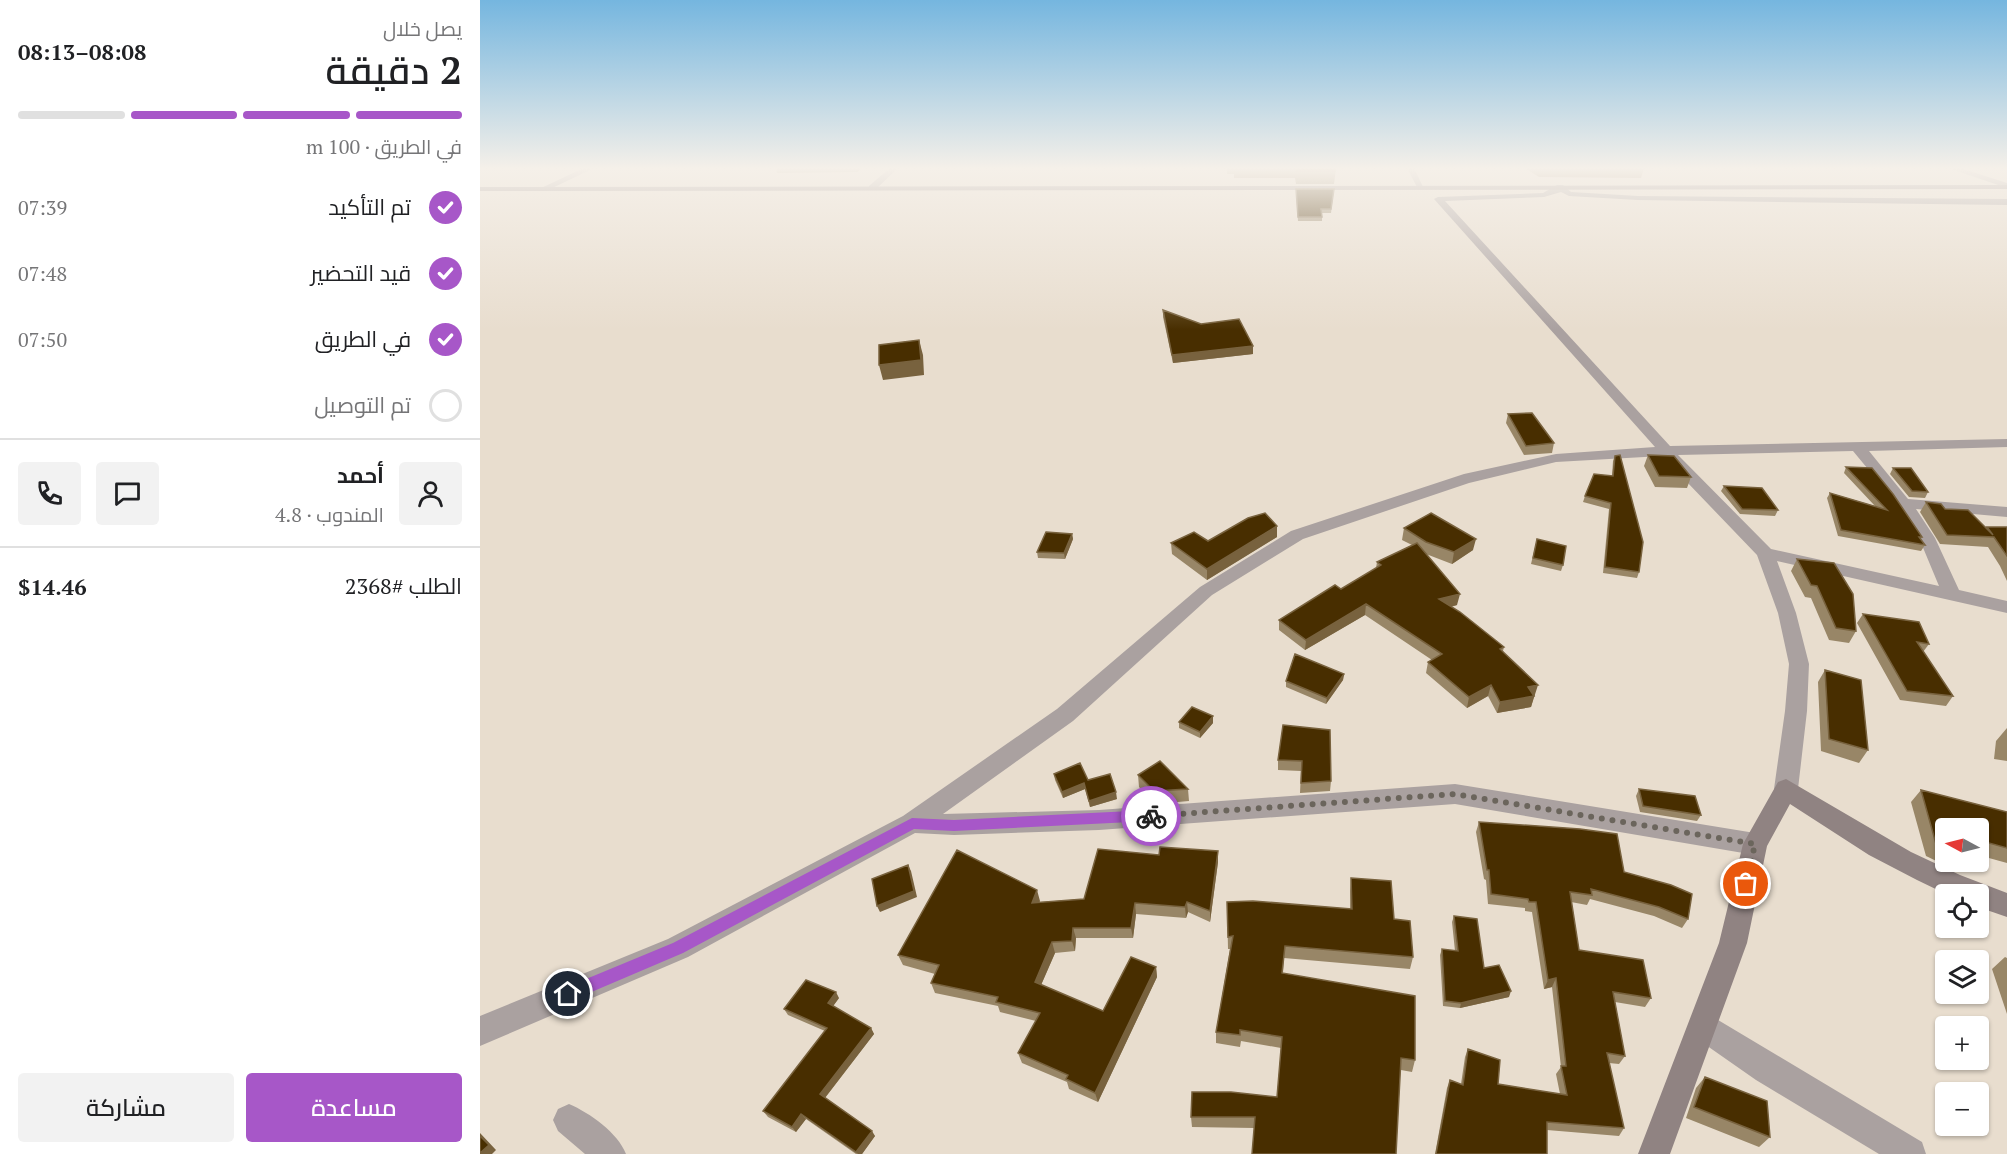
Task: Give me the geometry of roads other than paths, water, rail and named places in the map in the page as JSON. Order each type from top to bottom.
[{"type":"street","points":[[1459,222],[1666,451],[1765,553],[1787,613],[1799,664],[1796,711],[1786,789],[1755,844],[1733,943],[1654,1154]]},
{"type":"street","points":[[480,1031],[678,948],[912,823],[1065,715],[1206,591],[1298,535],[1464,479],[1556,459],[1666,451],[2007,443]]},
{"type":"street","points":[[1857,446],[1903,503],[1927,538],[1952,595]]},
{"type":"street","points":[[1903,503],[2007,512]]},
{"type":"street","points":[[1765,553],[2007,607]]},
{"type":"street","points":[[1786,789],[1860,839],[1950,884]]},
{"type":"street","points":[[912,823],[954,825],[1099,820],[1455,794],[1755,844]]},
{"type":"street","points":[[1989,898],[2007,905]]},
{"type":"street","points":[[1703,1026],[1777,1075],[1910,1154]]},
{"type":"street","points":[[569,1120],[610,1154]]}]
